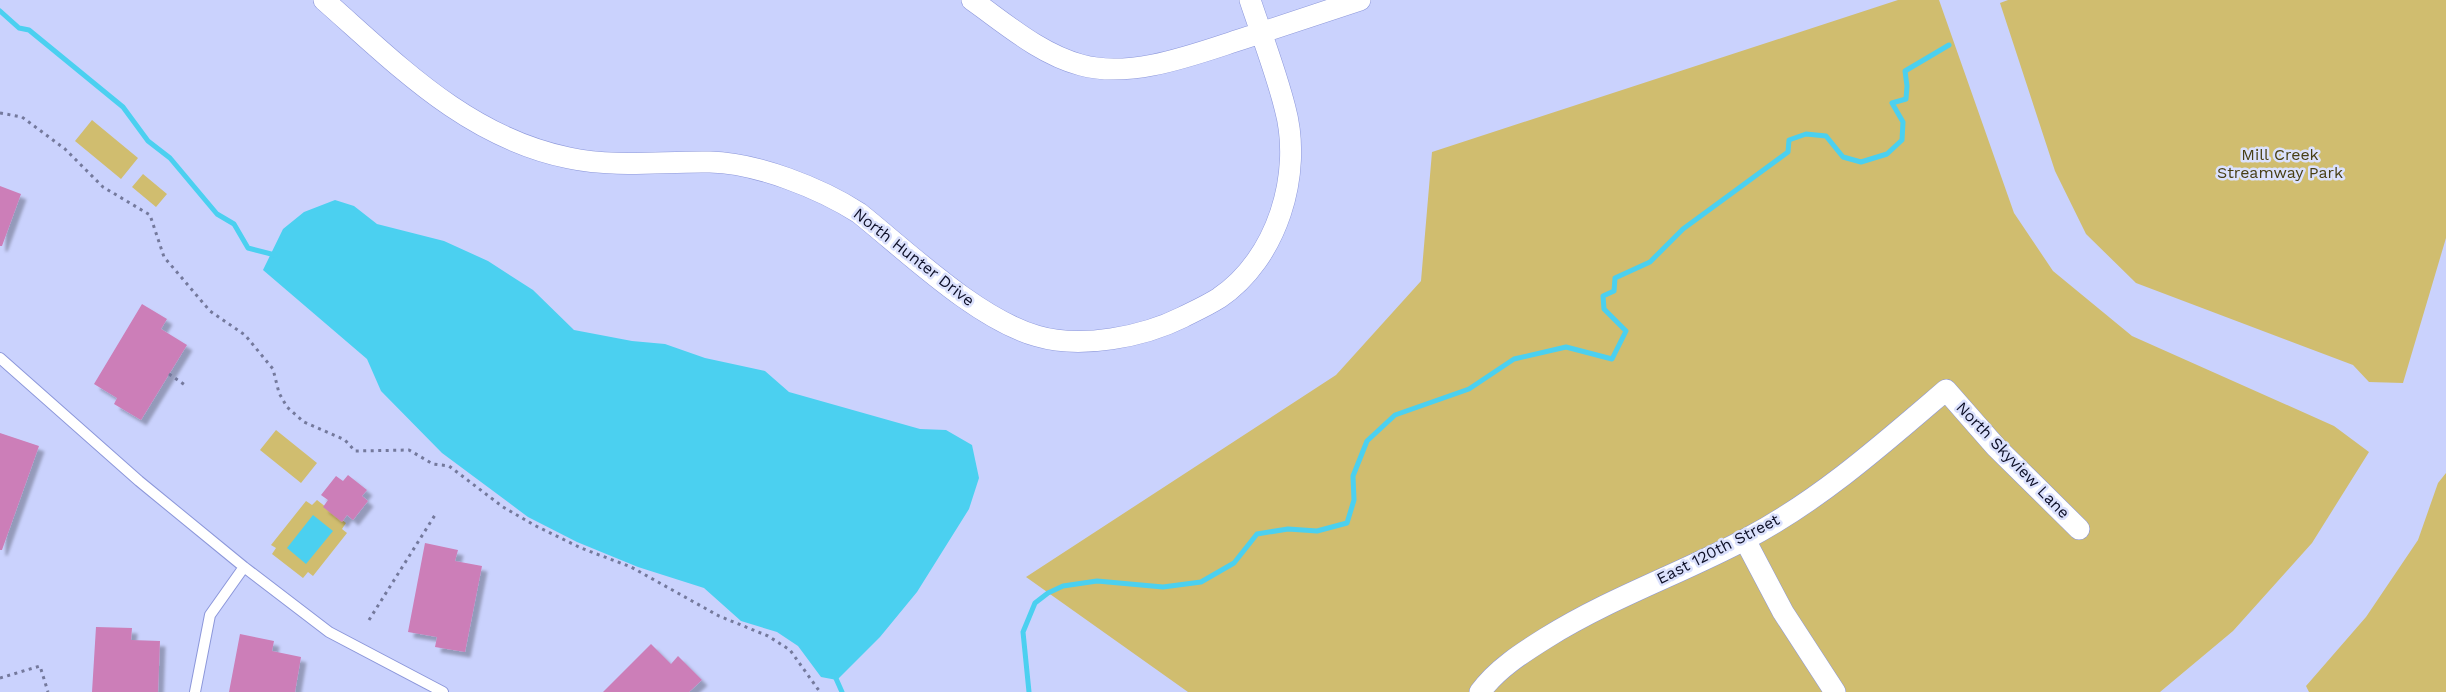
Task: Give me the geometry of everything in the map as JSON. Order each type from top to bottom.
[{"type":"street","name":"North Hunter Drive","points":[[324,0],[432,93],[465,117],[491,131],[528,147],[569,158],[634,163],[713,162],[784,177],[841,202],[859,213],[996,319],[1039,337],[1068,341],[1118,339],[1170,324],[1219,298],[1242,277],[1263,252],[1281,212],[1288,184],[1289,147],[1286,110],[1251,0]]},
{"type":"street","points":[[972,0],[1053,55],[1083,66],[1109,69],[1148,66],[1181,58],[1360,0]]},
{"type":"street","name":"North Skyview Lane","points":[[1946,390],[1996,447],[2079,529]]},
{"type":"street","name":"East 120th Street","points":[[1487,689],[1509,663],[1579,618],[1745,540],[1791,513],[1846,475],[1946,390]]},
{"type":"street","points":[[1745,540],[1784,612],[1835,692]]},
{"type":"lane","points":[[0,358],[139,481],[244,567],[329,632],[443,692]]},
{"type":"lane","points":[[195,692],[210,615],[244,567]]},
{"type":"path","points":[[0,113],[22,117],[65,149],[103,187],[150,215],[164,257],[210,311],[245,335],[273,369],[279,393],[287,407],[304,422],[345,440],[355,450],[409,450],[433,464],[449,466],[503,507],[534,525],[582,548],[631,567],[719,616],[768,636],[790,650],[820,692]]},
{"type":"path","points":[[169,374],[185,385]]},
{"type":"path","points":[[369,620],[435,515]]},
{"type":"path","points":[[0,678],[40,666],[48,692]]},
{"type":"green space","points":[[1898,0],[1939,0],[2014,213],[2053,271],[2132,336],[2334,426],[2369,452],[2312,543],[2233,631],[2160,692],[1188,692],[1026,577],[1336,375],[1421,281],[1432,152]]},
{"type":"green space","name":"Mill Creek Streamway Park","points":[[2008,0],[2446,0],[2446,238],[2403,383],[2369,382],[2353,365],[2136,283],[2086,234],[2055,171],[2000,3]]},
{"type":"green space","points":[[92,120],[138,158],[121,179],[75,141]]},
{"type":"green space","points":[[143,174],[167,194],[156,207],[132,187]]},
{"type":"green space","points":[[276,430],[317,463],[301,483],[260,450]]},
{"type":"green space","points":[[2446,473],[2446,692],[2309,692],[2306,686],[2366,617],[2418,540],[2438,483]]},
{"type":"green space","points":[[317,500],[346,523],[342,529],[347,533],[313,576],[308,572],[303,578],[272,554],[276,548],[271,545],[306,501],[312,505]]},
{"type":"water","points":[[335,200],[354,206],[377,224],[444,241],[488,261],[533,290],[574,330],[632,341],[665,344],[705,358],[765,371],[789,392],[920,429],[946,430],[972,445],[979,478],[969,509],[917,592],[880,637],[837,680],[821,677],[798,646],[777,632],[741,621],[704,588],[638,567],[577,542],[528,517],[442,453],[381,391],[367,359],[263,270],[283,229],[304,212]]},
{"type":"water","points":[[313,515],[333,531],[306,564],[287,548]]},
{"type":"building","points":[[0,186],[21,194],[2,246],[0,246]]},
{"type":"building","points":[[142,304],[167,319],[161,329],[187,345],[141,420],[114,404],[117,398],[94,384]]},
{"type":"building","points":[[0,433],[39,446],[2,550],[0,550]]},
{"type":"building","points":[[348,475],[367,490],[362,496],[368,501],[353,520],[347,515],[342,522],[323,507],[328,500],[321,495],[336,476],[343,481]]},
{"type":"building","points":[[425,543],[458,550],[455,561],[482,566],[465,652],[435,647],[437,637],[408,632]]},
{"type":"building","points":[[96,627],[132,628],[131,640],[160,641],[158,692],[92,692]]},
{"type":"building","points":[[240,634],[274,641],[272,651],[301,657],[295,692],[229,692]]},
{"type":"building","points":[[651,644],[671,664],[678,656],[702,680],[689,692],[603,692]]},
{"type":"waterway","points":[[0,11],[19,28],[29,30],[123,107],[148,141],[170,158],[217,214],[234,224],[248,248],[275,255]]},
{"type":"waterway","points":[[1029,692],[1023,632],[1035,603],[1048,593],[1063,586],[1097,581],[1163,587],[1201,582],[1234,563],[1257,534],[1288,529],[1317,531],[1347,523],[1354,500],[1353,476],[1367,441],[1395,415],[1469,389],[1514,359],[1566,347],[1612,359],[1626,331],[1604,309],[1603,296],[1614,291],[1615,278],[1650,262],[1683,229],[1788,152],[1789,140],[1806,134],[1826,136],[1843,157],[1861,162],[1887,154],[1902,140],[1903,122],[1892,103],[1906,99],[1905,71],[1949,45]]},
{"type":"waterway","points":[[834,674],[842,692]]}]
